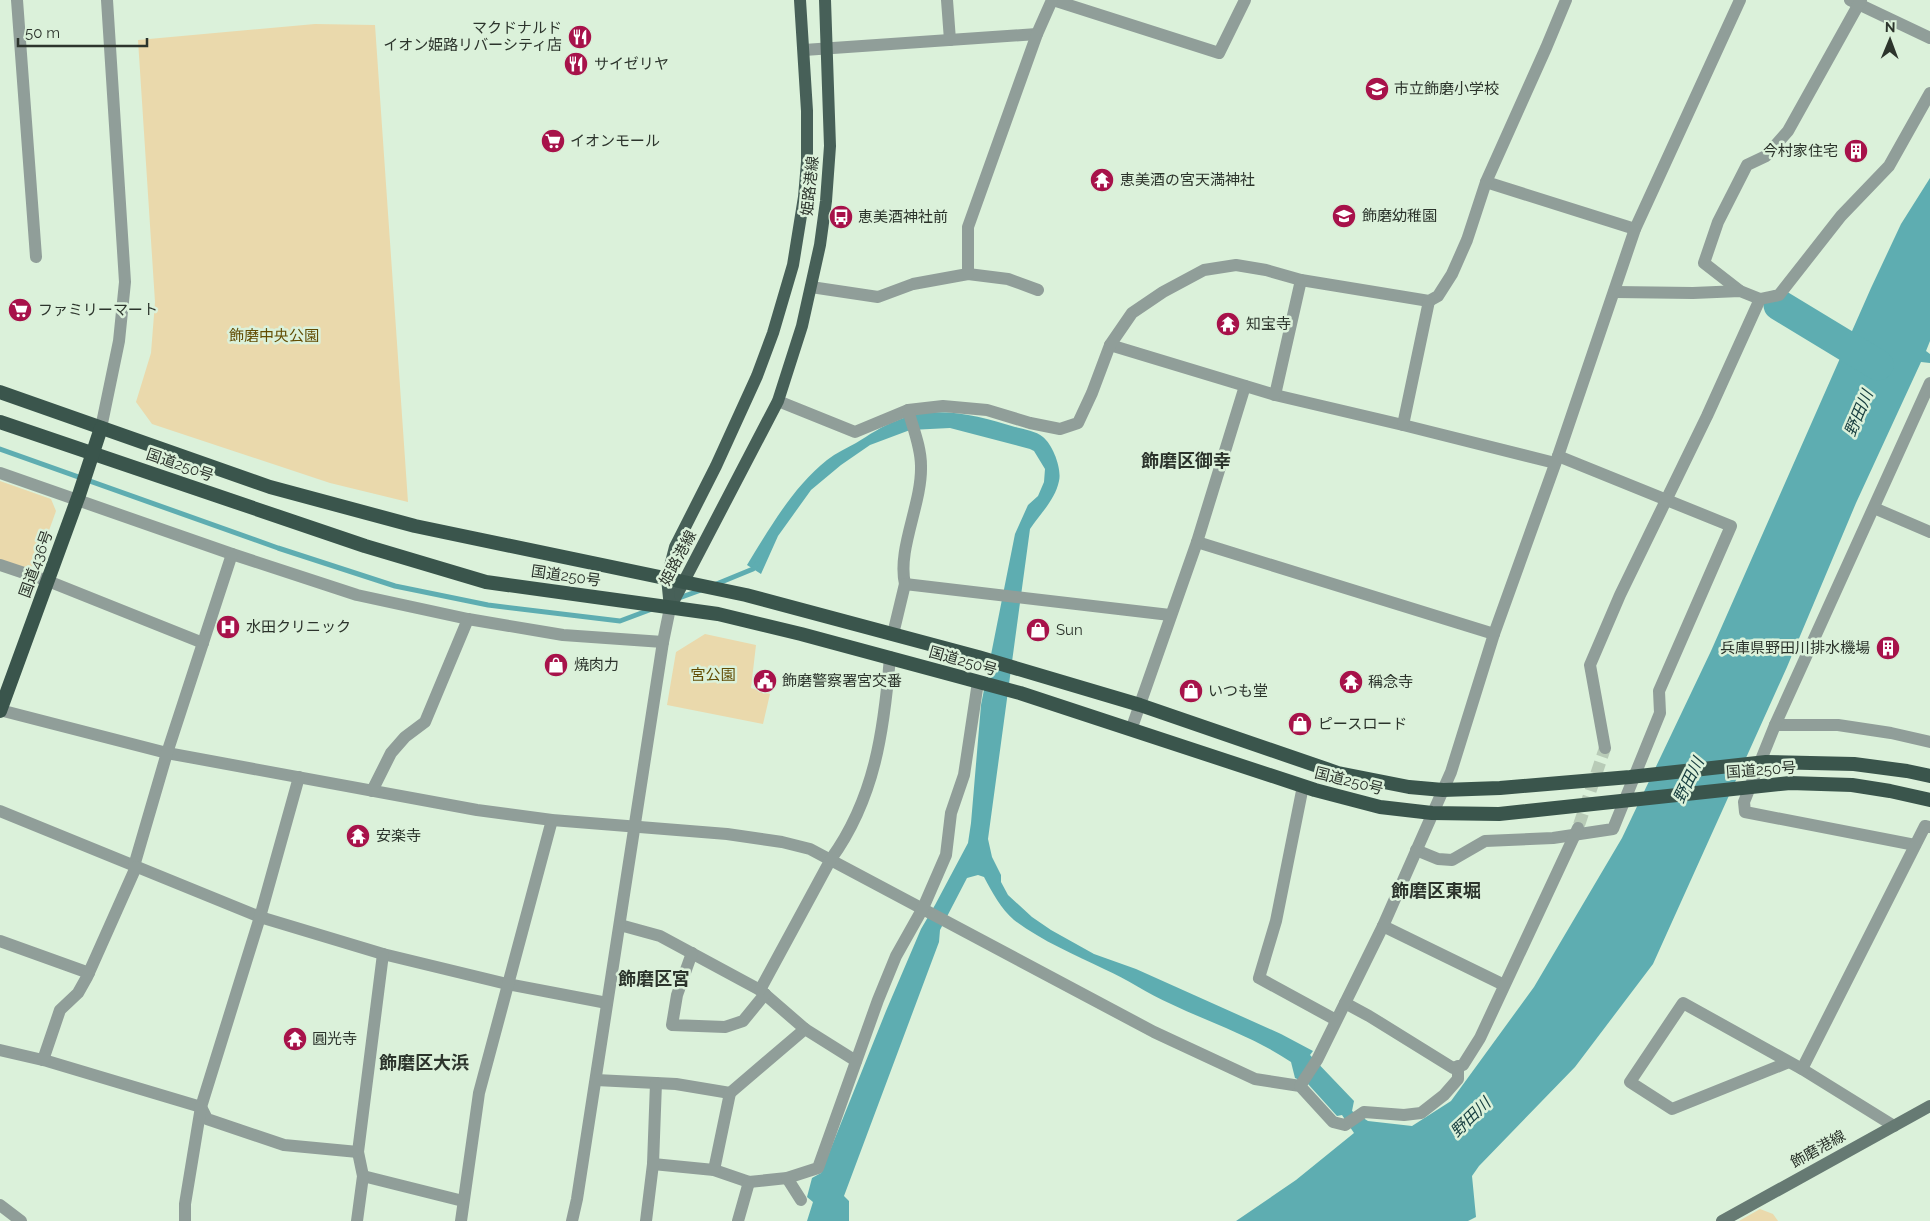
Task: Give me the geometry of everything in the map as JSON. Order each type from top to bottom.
[{"type":"highway","name":"国道250号","points":[[0,392],[270,487],[406,524],[746,595],[893,634],[978,657],[1140,706],[1338,773],[1409,787],[1443,790],[1500,788],[1630,777],[1766,762],[1854,764],[1930,776]]},
{"type":"highway","name":"国道250号","points":[[0,422],[93,452],[365,546],[486,582],[718,614],[890,657],[1020,693],[1303,786],[1380,807],[1432,813],[1499,814],[1790,782],[1852,785],[1930,800]]},
{"type":"highway","name":"国道436号","points":[[0,710],[48,581],[101,428]]},
{"type":"main road","name":"姫路港線","points":[[670,608],[667,578],[675,547],[716,466],[757,376],[788,287],[797,241],[808,162],[804,50],[800,0]]},
{"type":"main road","name":"姫路港線","points":[[670,608],[778,401],[802,326],[826,201],[831,132],[826,0]]},
{"type":"main road","name":"飾磨港線","points":[[1722,1221],[1930,1106]]},
{"type":"street","points":[[16,0],[36,257]]},
{"type":"street","points":[[101,428],[120,342],[125,282],[107,0]]},
{"type":"street","points":[[947,0],[950,40]]},
{"type":"street","points":[[968,274],[968,227],[1037,34],[1052,0],[1219,53],[1245,0]]},
{"type":"street","points":[[778,401],[855,432],[908,410],[943,406],[987,410],[1030,423],[1060,429],[1078,423],[1092,393],[1110,345],[1132,313],[1163,292],[1204,270],[1236,265],[1266,270],[1301,280],[1429,301],[1438,296],[1452,274],[1467,240],[1486,182],[1566,0]]},
{"type":"street","points":[[1300,1086],[1317,1060],[1383,926],[1454,763],[1494,634],[1557,460],[1635,229],[1740,0]]},
{"type":"street","points":[[1930,38],[1856,1],[1788,132],[1766,156],[1747,165],[1718,222],[1704,263],[1740,291],[1760,299],[1779,295],[1841,216],[1889,166],[1930,93]]},
{"type":"street","points":[[804,50],[1037,34]]},
{"type":"street","points":[[1486,182],[1635,229]]},
{"type":"street","points":[[811,287],[878,297],[913,284],[968,274],[1008,279],[1038,290]]},
{"type":"street","points":[[1275,395],[1301,280]]},
{"type":"street","points":[[1615,292],[1694,293],[1740,291]]},
{"type":"street","points":[[1605,748],[1590,665],[1620,595],[1707,416],[1760,299]]},
{"type":"street","points":[[1403,425],[1429,301]]},
{"type":"street","points":[[1110,345],[1275,395],[1557,460],[1666,499],[1731,526],[1658,691],[1660,713],[1613,828],[1577,829],[1553,838],[1485,841],[1452,860],[1438,859],[1416,850]]},
{"type":"street","points":[[1915,845],[1745,812],[1744,802],[1775,725],[1930,383]]},
{"type":"street","points":[[1131,730],[1196,542],[1245,386]]},
{"type":"street","points":[[893,634],[905,584],[904,565],[922,466],[908,410]]},
{"type":"street","points":[[0,472],[78,497],[232,554],[357,595],[563,635],[663,642]]},
{"type":"street","points":[[1874,508],[1930,532]]},
{"type":"street","points":[[1196,542],[1494,634]]},
{"type":"street","points":[[42,1060],[60,1010],[78,993],[89,973],[135,866],[167,753],[232,554]]},
{"type":"street","points":[[0,565],[48,581],[203,644]]},
{"type":"street","points":[[905,584],[1170,615]]},
{"type":"street","points":[[572,1221],[596,1080],[663,642],[670,608]]},
{"type":"street","points":[[372,791],[391,753],[405,736],[425,722],[468,618]]},
{"type":"street","points":[[692,953],[677,995],[672,1025],[725,1027],[743,1021],[763,992],[831,859],[844,841],[870,782],[884,718],[890,657]]},
{"type":"street","points":[[653,1164],[714,1170],[749,1182],[787,1178],[818,1168],[896,956],[923,908],[946,855],[951,813],[964,775],[978,682]]},
{"type":"street","points":[[0,710],[167,753],[477,810],[552,820],[727,834],[782,842],[810,849],[1154,1032],[1255,1079],[1300,1086],[1333,1122],[1344,1125],[1364,1112],[1404,1115],[1420,1112],[1444,1096],[1458,1079],[1458,1066]]},
{"type":"street","points":[[1775,725],[1838,725],[1891,733],[1930,742]]},
{"type":"street","points":[[185,1221],[185,1204],[201,1107],[260,918],[299,778]]},
{"type":"street","points":[[1303,786],[1276,920],[1258,978],[1336,1020]]},
{"type":"street","points":[[0,811],[260,918],[383,954],[507,984],[607,1003]]},
{"type":"street","points":[[461,1221],[479,1093],[552,820]]},
{"type":"street","points":[[1802,1069],[1925,826],[1930,827]]},
{"type":"street","points":[[1345,1003],[1453,1068],[1463,1065],[1480,1038],[1577,829]]},
{"type":"street","points":[[620,925],[660,936],[763,992],[805,1029],[856,1061]]},
{"type":"street","points":[[1383,926],[1504,985]]},
{"type":"street","points":[[0,941],[89,973]]},
{"type":"street","points":[[357,1221],[363,1176],[358,1152],[383,954]]},
{"type":"street","points":[[1789,1062],[1672,1110],[1630,1082],[1683,1004],[1802,1069],[1894,1126]]},
{"type":"street","points":[[714,1170],[730,1093],[805,1029]]},
{"type":"street","points":[[0,1050],[42,1060],[201,1107],[207,1120],[284,1145],[358,1152]]},
{"type":"street","points":[[596,1080],[676,1084],[730,1093]]},
{"type":"street","points":[[646,1221],[653,1164],[656,1083]]},
{"type":"street","points":[[363,1176],[463,1201]]},
{"type":"street","points":[[787,1178],[801,1200]]},
{"type":"street","points":[[738,1221],[749,1182]]},
{"type":"street","points":[[0,1205],[21,1221]]},
{"type":"green space","name":"飾磨中央公園","points":[[315,24],[375,25],[408,502],[330,483],[152,424],[136,402],[151,353],[155,302],[138,40]]},
{"type":"green space","points":[[0,481],[51,499],[56,511],[37,564],[27,569],[0,560]]},
{"type":"green space","name":"宮公園","points":[[705,634],[756,645],[751,688],[770,694],[763,724],[667,705],[676,652]]},
{"type":"green space","points":[[1760,1209],[1773,1214],[1778,1221],[1739,1221]]},
{"type":"water","name":"野田川","points":[[1930,178],[1930,341],[1926,351],[1930,354],[1930,363],[1921,362],[1856,503],[1787,667],[1653,964],[1575,1067],[1479,1166],[1472,1176],[1476,1217],[1468,1221],[1236,1221],[1296,1180],[1354,1133],[1342,1115],[1337,1116],[1308,1084],[1295,1078],[1291,1062],[1277,1053],[1162,1000],[1113,973],[1058,947],[1024,927],[1005,911],[984,877],[978,875],[967,878],[940,930],[939,942],[844,1196],[849,1201],[849,1221],[807,1221],[813,1202],[807,1197],[812,1178],[821,1173],[921,929],[968,843],[981,705],[1015,534],[1028,505],[1038,496],[1044,482],[1045,469],[1034,451],[1030,449],[950,428],[910,430],[870,445],[841,465],[811,490],[778,536],[761,574],[747,565],[782,509],[814,471],[834,455],[881,428],[911,416],[926,413],[941,412],[970,415],[1033,432],[1047,441],[1058,464],[1060,476],[1051,501],[1030,529],[988,839],[992,857],[1001,875],[1001,882],[1008,895],[1032,917],[1094,954],[1136,969],[1281,1034],[1313,1051],[1310,1055],[1354,1101],[1352,1111],[1368,1121],[1412,1126],[1451,1101],[1534,987],[1622,838],[1711,651],[1871,288],[1901,224]]},
{"type":"waterway","points":[[1779,305],[1878,365]]},
{"type":"waterway","points":[[0,449],[278,548],[395,586],[488,605],[620,621],[652,609]]},
{"type":"waterway","points":[[714,585],[753,569],[757,564]]},
{"type":"waterway","points":[[679,598],[701,590]]},
{"type":"tunnel","points":[[1579,825],[1605,748]]},
{"type":"place","name":"マクドナルド イオン姫路リバーシティ店","points":[[580,37]]},
{"type":"place","name":"サイゼリヤ","points":[[576,64]]},
{"type":"place","name":"市立飾磨小学校","points":[[1377,89]]},
{"type":"place","name":"イオンモール","points":[[553,141]]},
{"type":"place","name":"今村家住宅","points":[[1856,151]]},
{"type":"place","name":"恵美酒の宮天満神社","points":[[1102,180]]},
{"type":"place","name":"飾磨幼稚園","points":[[1344,216]]},
{"type":"place","name":"恵美酒神社前","points":[[841,217]]},
{"type":"place","name":"ファミリーマート","points":[[20,310]]},
{"type":"place","name":"知宝寺","points":[[1228,324]]},
{"type":"place","name":"水田クリニック","points":[[228,627]]},
{"type":"place","name":"Sun","points":[[1038,630]]},
{"type":"place","name":"兵庫県野田川排水機場","points":[[1888,648]]},
{"type":"place","name":"焼肉力","points":[[556,665]]},
{"type":"place","name":"飾磨警察署宮交番","points":[[765,681]]},
{"type":"place","name":"稱念寺","points":[[1351,682]]},
{"type":"place","name":"いつも堂","points":[[1191,691]]},
{"type":"place","name":"ピースロード","points":[[1300,724]]},
{"type":"place","name":"安楽寺","points":[[358,836]]},
{"type":"place","name":"圓光寺","points":[[295,1039]]},
{"type":"district","name":"飾磨区御幸","points":[[1186,461]]},
{"type":"district","name":"飾磨区東堀","points":[[1436,891]]},
{"type":"district","name":"飾磨区宮","points":[[654,979]]},
{"type":"district","name":"飾磨区大浜","points":[[424,1063]]}]
